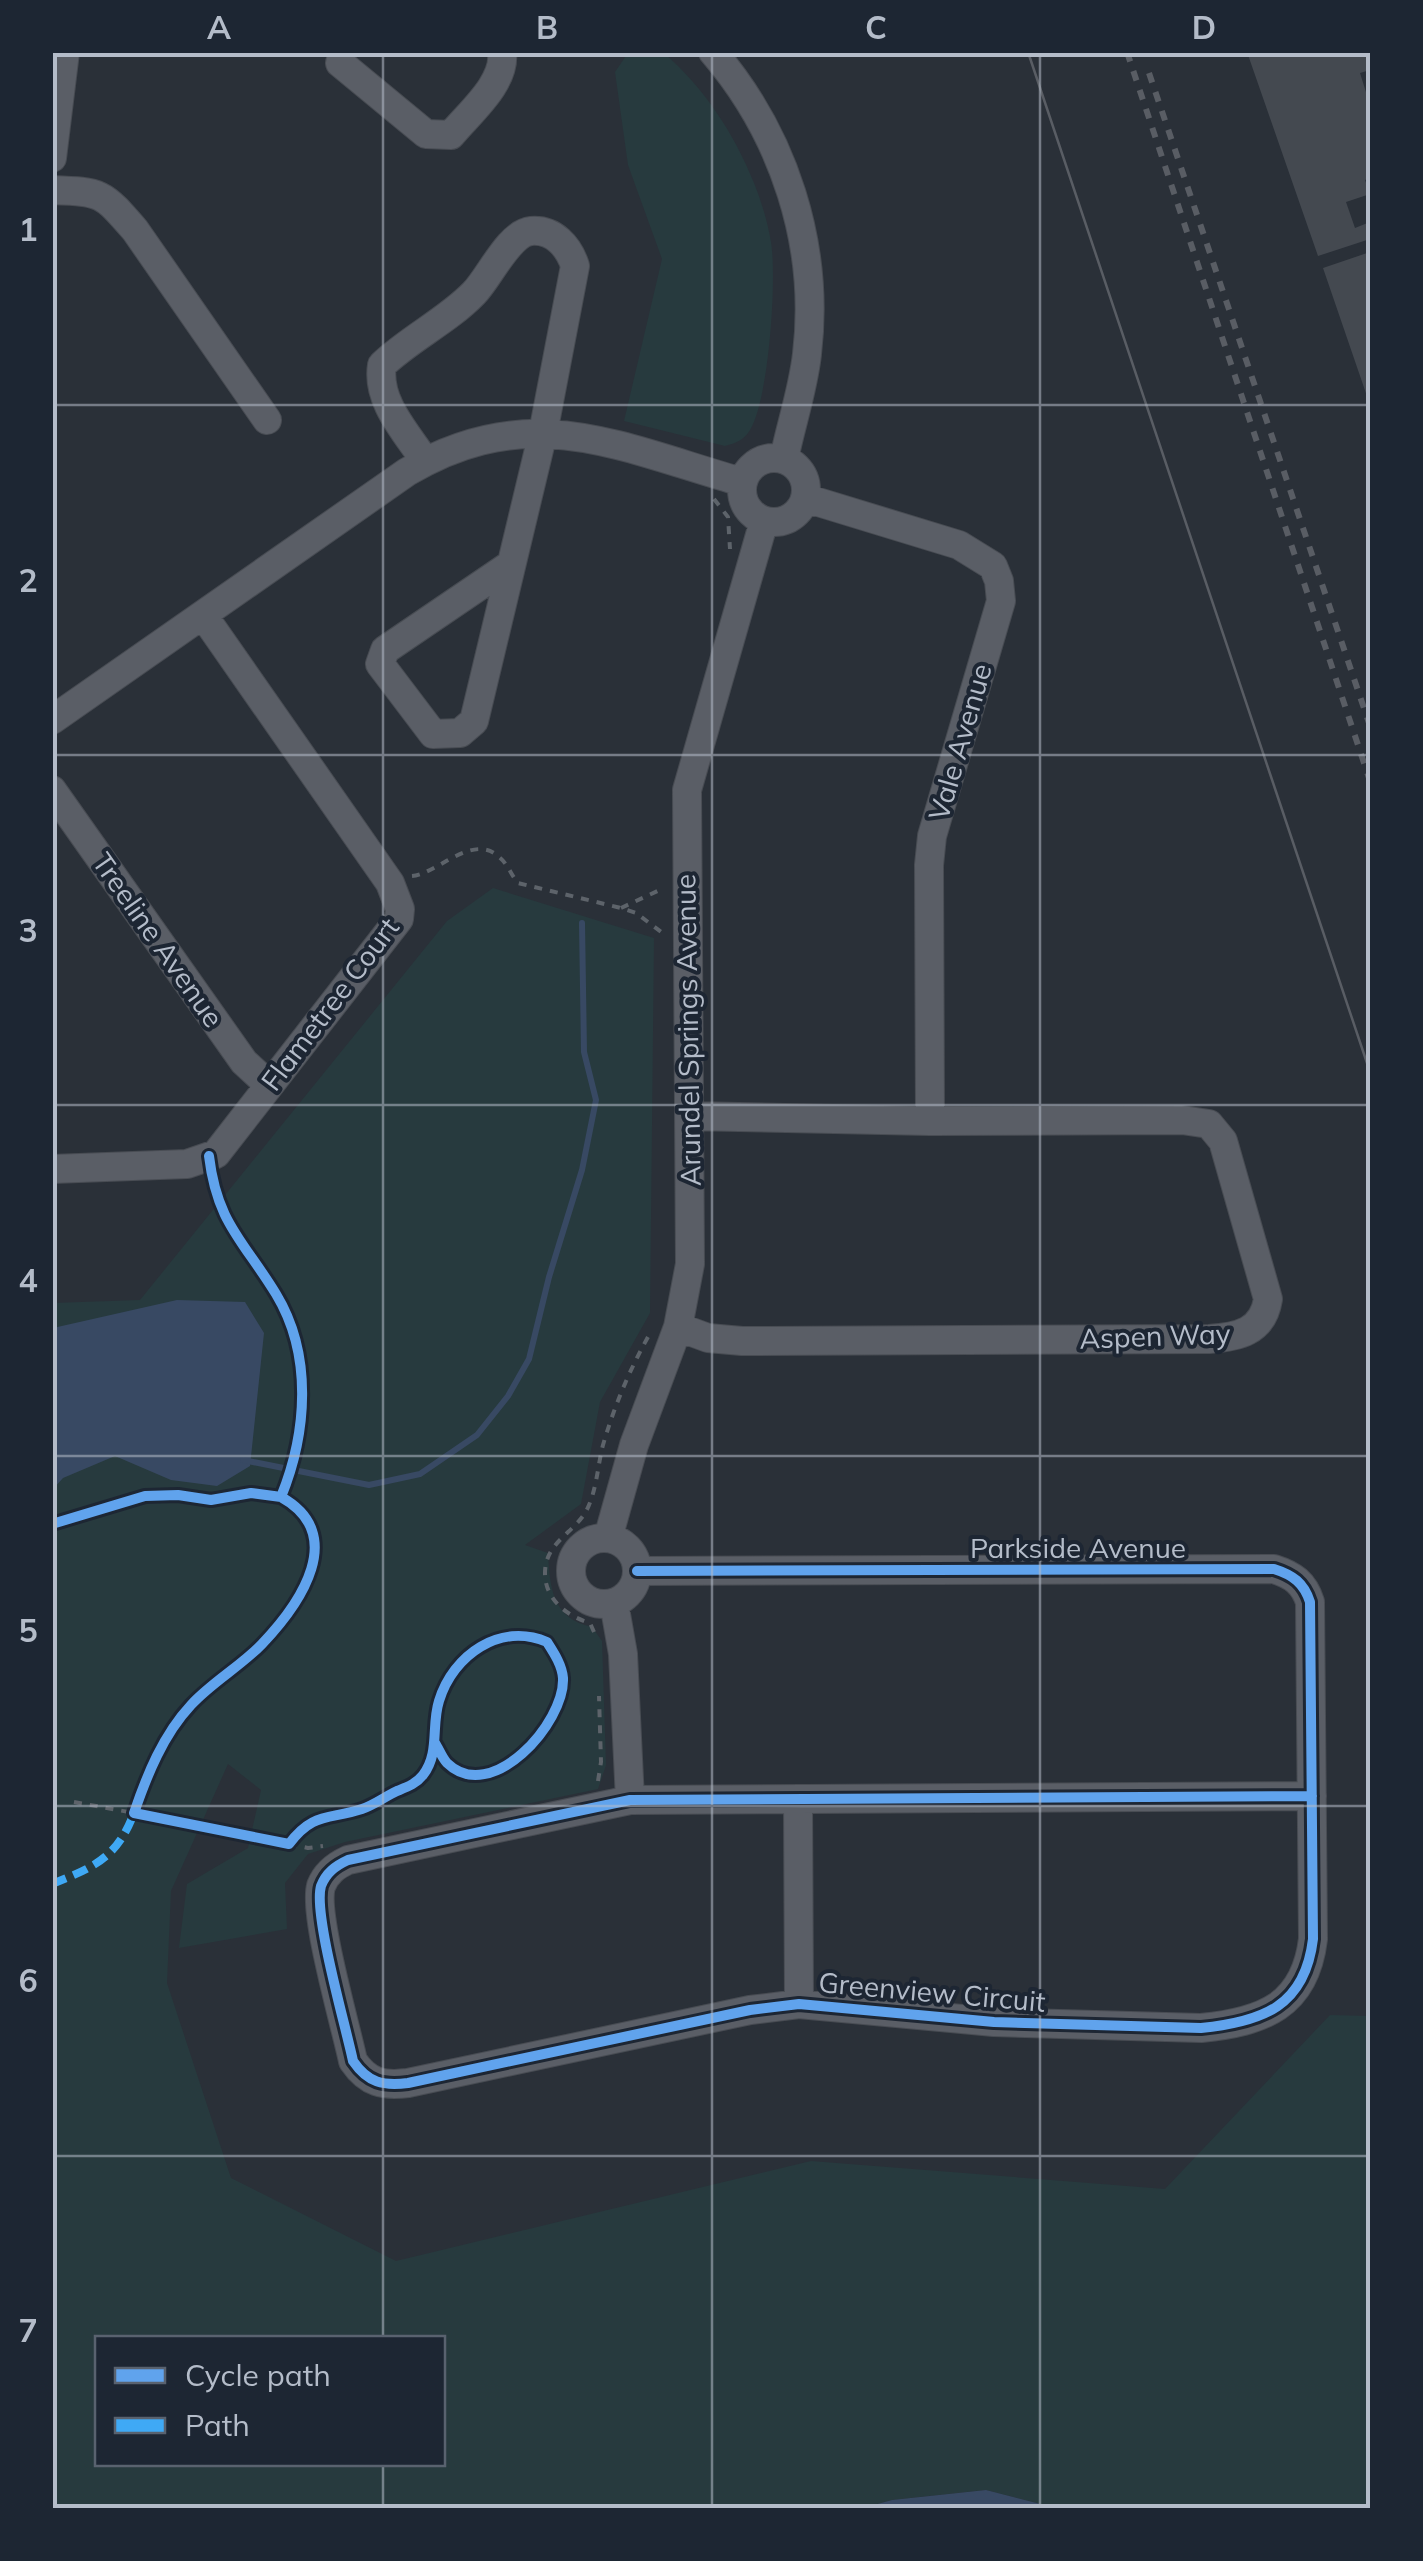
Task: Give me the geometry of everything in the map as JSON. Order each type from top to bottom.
[{"type":"street","points":[[52,158],[56,93],[66,52]]},
{"type":"street","points":[[340,62],[426,134],[439,136],[451,135],[494,83],[504,60],[502,52]]},
{"type":"street","points":[[713,52],[768,134],[789,186],[804,244],[808,344],[784,460]]},
{"type":"street","points":[[52,190],[94,192],[112,204],[267,420]]},
{"type":"street","points":[[425,461],[385,399],[379,381],[382,365],[475,293],[516,237],[531,231],[557,237],[570,250],[575,266],[544,434],[474,721],[460,734],[433,734],[380,664],[381,657],[385,650],[510,565]]},
{"type":"street","points":[[52,720],[425,461],[477,441],[520,434],[603,440],[742,482]]},
{"type":"street","points":[[763,460],[784,460],[800,470],[805,498],[801,508],[784,521],[764,521],[748,510],[741,492],[742,482],[746,472],[763,460]]},
{"type":"street","name":"Vale Avenue","points":[[805,498],[960,544],[992,566],[999,582],[1001,601],[932,836],[930,1121]]},
{"type":"street","name":"Arundel Springs Avenue","points":[[608,1538],[666,1327],[690,1264],[687,790],[764,521]]},
{"type":"street","name":"Flametree Court","points":[[52,1170],[188,1164],[216,1154],[393,930],[400,909],[390,883],[203,616]]},
{"type":"street","name":"Treeline Avenue","points":[[52,790],[244,1062],[269,1085]]},
{"type":"street","name":"Aspen Way","points":[[666,1327],[708,1338],[742,1340],[1190,1339],[1234,1337],[1260,1323],[1266,1312],[1267,1286],[1223,1141],[1209,1124],[1182,1120],[930,1121],[690,1116]]},
{"type":"street","points":[[608,1538],[629,1549],[638,1571],[631,1591],[614,1603],[592,1602],[583,1597],[571,1579],[570,1568],[587,1542],[608,1538]]},
{"type":"street","name":"Parkside Avenue","points":[[638,1571],[1274,1570],[1288,1574],[1306,1590],[1310,1602],[1312,1796]]},
{"type":"street","points":[[614,1603],[623,1654],[630,1800]]},
{"type":"street","name":"Greenview Circuit","points":[[1312,1796],[1314,1939],[1310,1962],[1291,1996],[1277,2008],[1255,2018],[1202,2028],[994,2022],[799,2004],[750,2010],[408,2083],[378,2084],[360,2072],[353,2061],[320,1914],[322,1885],[328,1873],[348,1860],[630,1800],[798,1799],[1312,1796]]},
{"type":"street","points":[[798,1799],[799,2004]]},
{"type":"path","points":[[711,496],[728,517],[730,554]]},
{"type":"path","points":[[402,862],[413,878],[467,850],[481,848],[493,851],[524,886],[622,908],[664,934],[664,919]]},
{"type":"path","points":[[622,908],[664,888],[664,904]]},
{"type":"path","points":[[598,1642],[590,1623],[556,1610],[545,1580],[546,1563],[560,1536],[588,1508],[604,1443],[630,1368],[666,1327]]},
{"type":"path","points":[[594,1788],[602,1762],[599,1693]]},
{"type":"path","points":[[134,1813],[140,1797]]},
{"type":"path","points":[[74,1802],[152,1817]]},
{"type":"path","points":[[286,1844],[297,1833]]},
{"type":"path","points":[[286,1844],[326,1846]]},
{"type":"green space","points":[[628,53],[664,53],[705,96],[746,164],[768,227],[773,259],[772,310],[762,393],[748,433],[725,446],[624,421],[662,259],[628,165],[615,72]]},
{"type":"green space","points":[[493,888],[654,938],[650,1313],[600,1402],[581,1504],[525,1545],[548,1553],[552,1590],[561,1609],[579,1623],[592,1627],[602,1641],[606,1765],[598,1789],[345,1842],[308,1854],[285,1883],[287,1929],[179,1948],[187,1884],[248,1848],[261,1790],[228,1764],[171,1891],[167,1983],[231,2178],[396,2261],[811,2161],[1165,2189],[1330,2015],[1370,2016],[1370,2508],[1056,2508],[986,2490],[892,2500],[863,2508],[53,2508],[52,1303],[140,1300],[447,921]]},
{"type":"water","points":[[177,1300],[245,1302],[264,1333],[250,1466],[217,1486],[171,1480],[115,1456],[63,1478],[53,1489],[53,1328]]},
{"type":"water","points":[[986,2490],[1056,2508],[863,2508],[892,2500]]},
{"type":"building","points":[[1247,52],[1370,52],[1370,70],[1360,73],[1370,105],[1370,178],[1365,180],[1370,194],[1346,202],[1355,228],[1370,222],[1370,239],[1318,256]]},
{"type":"building","points":[[1370,252],[1370,405],[1323,268]]},
{"type":"waterway","points":[[243,1460],[369,1485],[420,1474],[477,1435],[508,1396],[529,1359],[582,1170],[596,1100],[584,1052],[582,923]]},
{"type":"tram line","points":[[1028,52],[1370,1072]]},
{"type":"railway","points":[[1127,52],[1370,781]]},
{"type":"railway","points":[[1149,73],[1370,726]]},
{"type":"marked path","points":[[52,1884],[112,1851],[134,1813]]},
{"type":"cycle path","points":[[52,1524],[145,1496],[211,1500],[251,1493],[281,1497],[301,1421],[301,1368],[296,1342],[276,1294],[225,1215],[209,1156]]},
{"type":"cycle path","points":[[281,1497],[301,1512],[312,1530],[315,1549],[303,1589],[262,1644],[181,1717],[157,1756],[134,1813],[289,1844],[314,1822],[366,1807],[420,1778],[432,1758],[439,1701],[446,1684],[467,1657],[481,1647],[512,1636],[547,1642],[562,1673],[560,1696],[539,1736],[522,1754],[504,1767],[484,1774],[465,1774],[447,1763],[435,1743]]},
{"type":"cycle path","points":[[637,1571],[1274,1569],[1292,1577],[1310,1602],[1313,1939],[1301,1980],[1290,1995],[1262,2015],[1201,2028],[994,2022],[799,2004],[750,2010],[408,2083],[391,2084],[370,2078],[353,2061],[322,1920],[321,1886],[332,1870],[348,1860],[630,1800],[1312,1796]]}]
